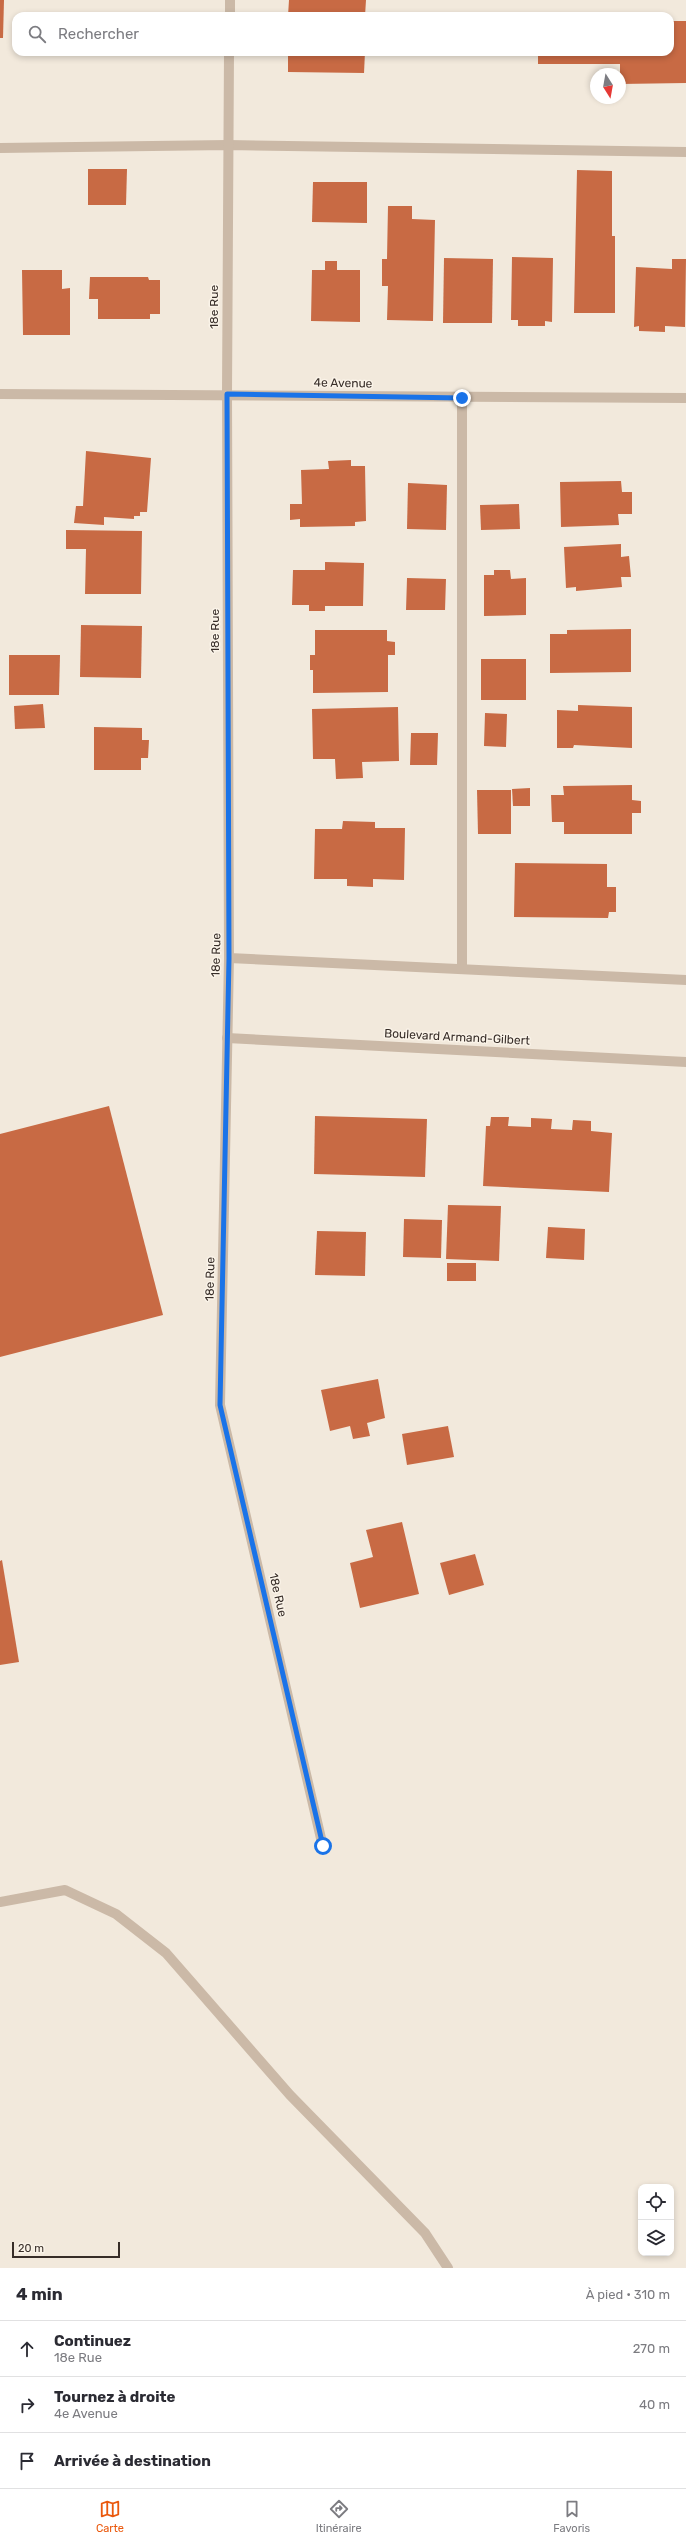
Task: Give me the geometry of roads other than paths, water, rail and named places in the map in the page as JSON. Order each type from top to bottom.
[{"type":"street","points":[[230,0],[230,12]]},
{"type":"street","name":"18e Rue","points":[[229,56],[227,394],[229,958],[220,1405],[323,1846]]},
{"type":"street","points":[[0,148],[228,145],[686,152]]},
{"type":"street","name":"4e Avenue","points":[[0,394],[227,394],[462,398],[686,398]]},
{"type":"street","points":[[462,398],[462,969]]},
{"type":"street","points":[[229,958],[686,980]]},
{"type":"street","name":"Boulevard Armand-Gilbert","points":[[227,1038],[686,1062]]},
{"type":"street","points":[[0,1902],[65,1890],[116,1914],[166,1953],[290,2095],[425,2233],[448,2268]]}]
